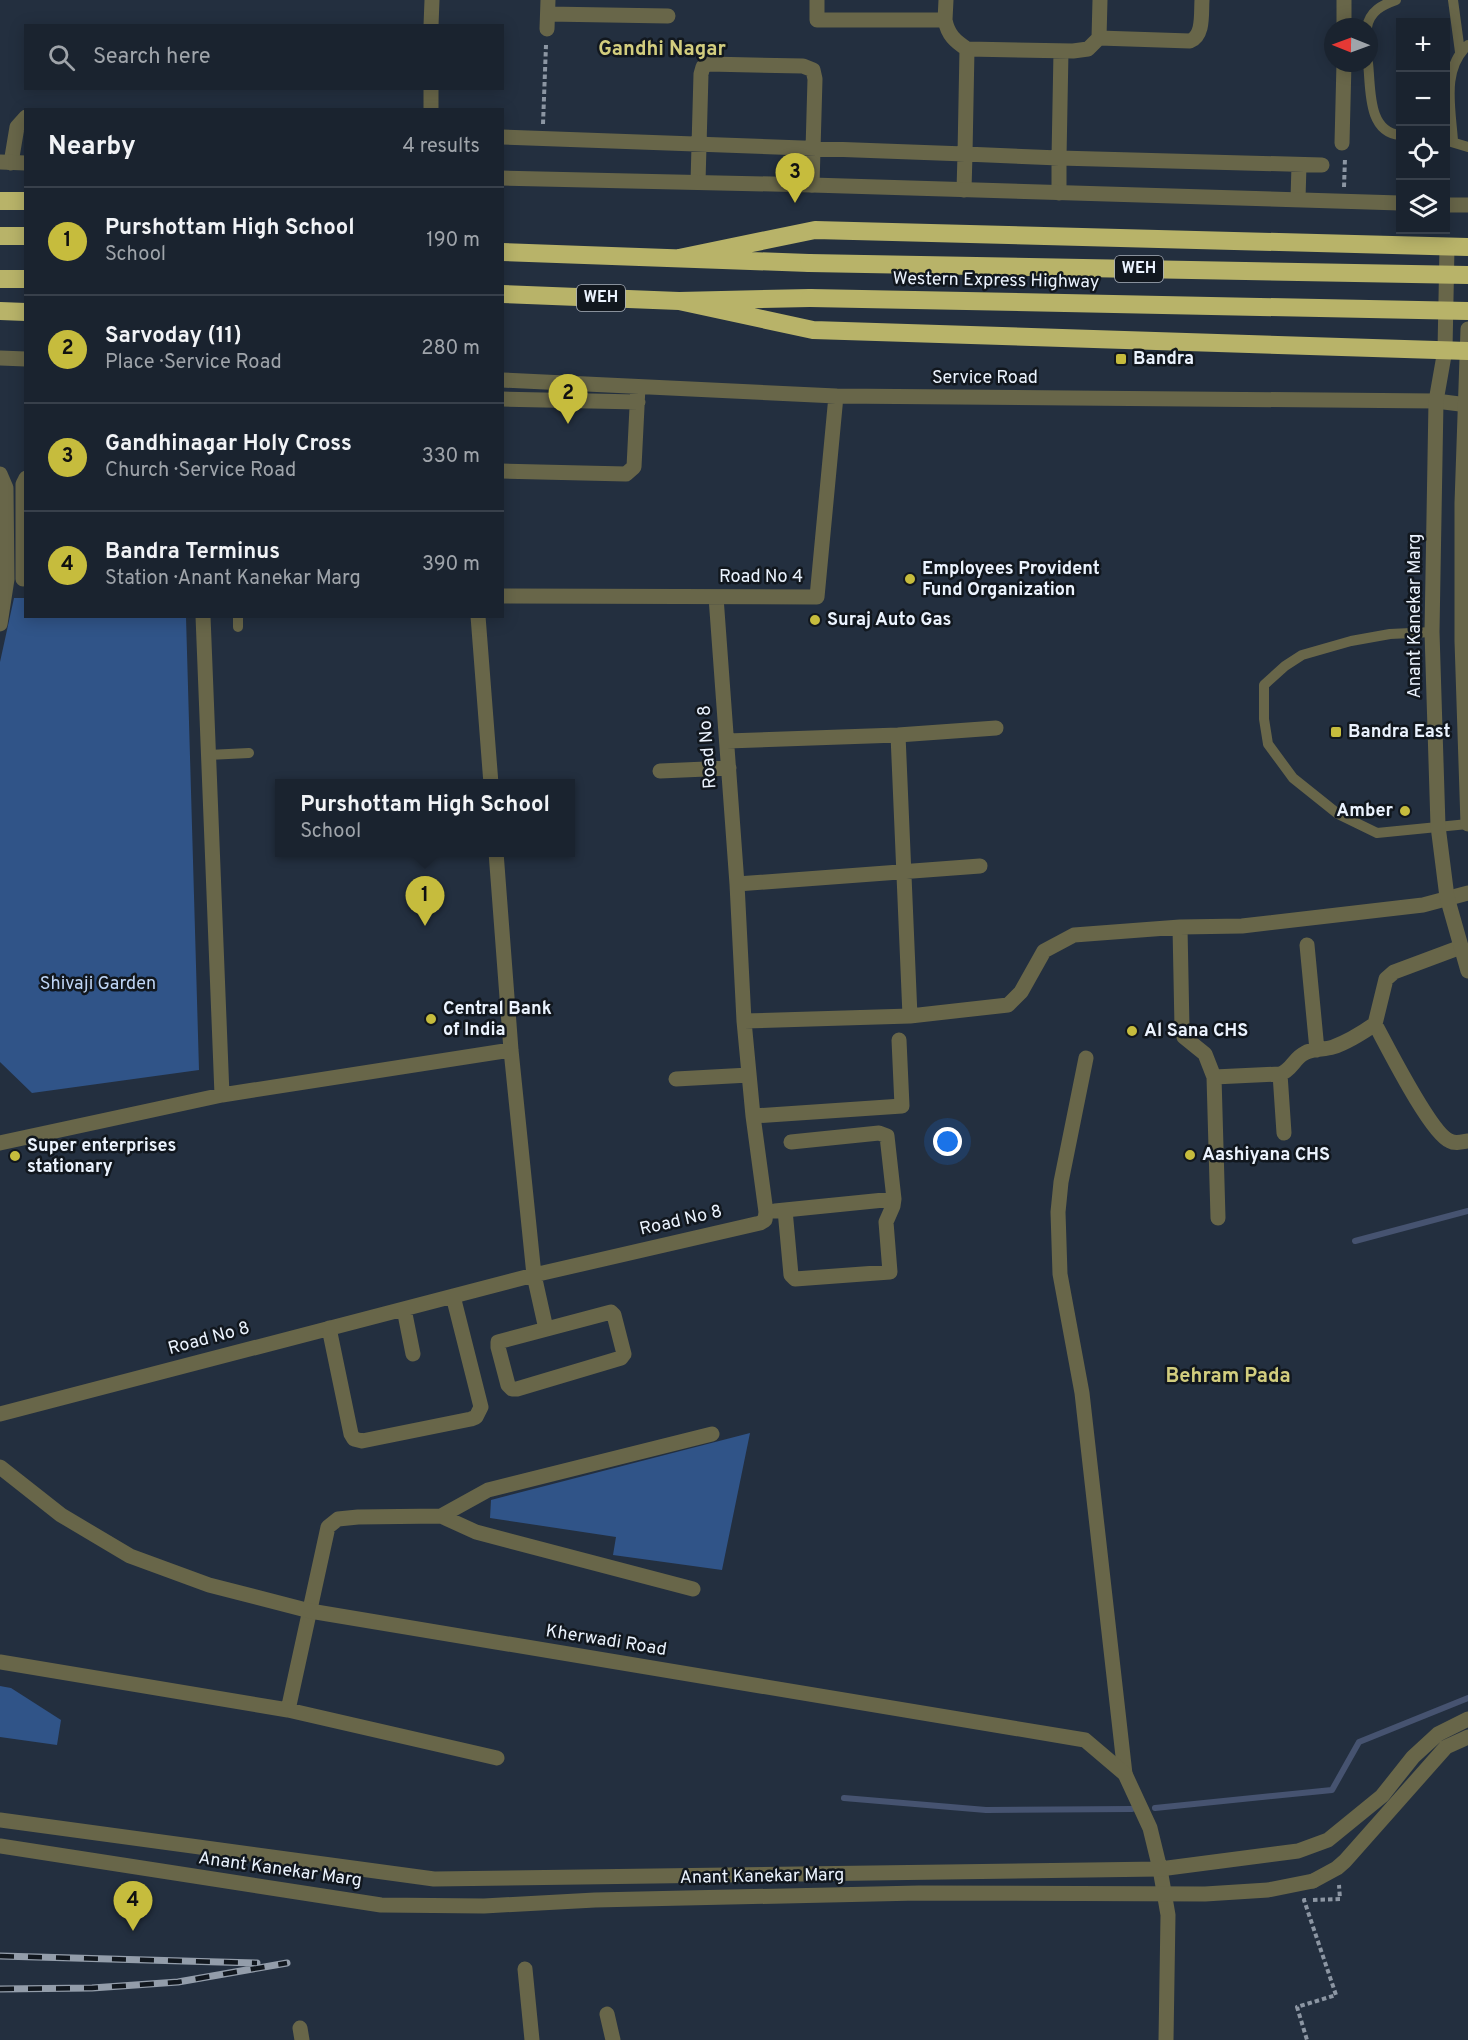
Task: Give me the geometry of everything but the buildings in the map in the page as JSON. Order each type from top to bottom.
[{"type":"highway","points":[[0,201],[24,201]]},
{"type":"highway","points":[[679,258],[815,230],[1468,247]]},
{"type":"highway","points":[[0,236],[24,236]]},
{"type":"highway","points":[[504,247],[523,252]]},
{"type":"highway","points":[[504,252],[523,252]]},
{"type":"highway","name":"Western Express Highway","points":[[523,252],[810,263],[1468,275]]},
{"type":"highway","points":[[0,279],[24,279]]},
{"type":"highway","name":"Western Express Highway","points":[[504,296],[679,301],[810,298],[1468,311]]},
{"type":"highway","points":[[679,301],[813,330],[1468,351]]},
{"type":"highway","points":[[0,311],[24,312]]},
{"type":"street","points":[[432,0],[432,24]]},
{"type":"street","points":[[817,0],[817,20],[945,20]]},
{"type":"street","points":[[946,0],[947,30],[967,49],[1061,51],[1088,49],[1099,38],[1100,0]]},
{"type":"street","points":[[1099,38],[1190,41],[1199,34],[1202,0]]},
{"type":"street","points":[[1344,0],[1344,18]]},
{"type":"street","points":[[548,14],[668,16]]},
{"type":"street","points":[[964,190],[967,49]]},
{"type":"street","points":[[1059,193],[1061,51]]},
{"type":"street","points":[[698,182],[700,74],[703,67],[708,64],[803,66],[813,70],[815,79],[812,185]]},
{"type":"street","points":[[1342,143],[1344,72]]},
{"type":"street","points":[[431,90],[431,108]]},
{"type":"street","points":[[12,163],[17,127],[24,119]]},
{"type":"street","points":[[504,137],[1059,158],[1322,165]]},
{"type":"street","points":[[1298,199],[1299,165]]},
{"type":"street","points":[[504,178],[1396,203]]},
{"type":"street","points":[[1450,205],[1468,205]]},
{"type":"street","name":"Anant Kanekar Marg","points":[[1447,247],[1445,350],[1436,401],[1432,632],[1438,826],[1447,897],[1468,971]]},
{"type":"street","points":[[1468,329],[1467,405],[1462,480],[1468,824]]},
{"type":"street","points":[[0,358],[24,359]]},
{"type":"street","name":"Service Road","points":[[504,380],[576,384],[638,394],[1436,401],[1467,405]]},
{"type":"street","points":[[575,400],[576,384]]},
{"type":"street","points":[[504,399],[575,400],[638,394],[634,467],[626,474],[504,471]]},
{"type":"street","name":"Road No 4","points":[[504,596],[817,597],[836,396]]},
{"type":"street","points":[[0,474],[6,488],[7,579],[0,624]]},
{"type":"street","points":[[7,579],[24,580],[22,484],[24,481]]},
{"type":"street","name":"Road No 8","points":[[0,1414],[534,1275],[765,1220],[766,1212],[753,1116],[744,1021],[737,884],[716,597]]},
{"type":"street","points":[[203,618],[222,1095]]},
{"type":"street","points":[[478,618],[491,779]]},
{"type":"street","points":[[727,741],[898,735],[996,728]]},
{"type":"street","points":[[898,735],[910,1016]]},
{"type":"street","points":[[660,771],[729,768]]},
{"type":"street","points":[[496,857],[511,1050],[534,1275],[546,1329]]},
{"type":"street","points":[[737,884],[980,866]]},
{"type":"street","points":[[744,1021],[910,1016],[1008,1005],[1021,992],[1044,951],[1074,935],[1180,927],[1242,926],[1423,905],[1468,893]]},
{"type":"street","points":[[1180,927],[1184,1037],[1204,1054],[1214,1077],[1218,1218]]},
{"type":"street","points":[[1307,945],[1317,1050]]},
{"type":"street","points":[[1214,1077],[1280,1074],[1288,1071],[1298,1057],[1307,1051],[1333,1047],[1360,1035],[1375,1024],[1386,979],[1394,972],[1461,947]]},
{"type":"street","points":[[1375,1024],[1434,1128],[1449,1141],[1458,1143],[1468,1141]]},
{"type":"street","points":[[753,1116],[902,1106],[899,1040]]},
{"type":"street","points":[[0,1143],[222,1095],[511,1050]]},
{"type":"street","points":[[1086,1058],[1061,1182],[1058,1212],[1060,1274],[1082,1393],[1125,1774]]},
{"type":"street","points":[[1280,1074],[1284,1133]]},
{"type":"street","points":[[676,1079],[749,1075]]},
{"type":"street","points":[[785,1210],[793,1278],[888,1273],[890,1269],[886,1222],[894,1199],[887,1136],[879,1133],[791,1142]]},
{"type":"street","points":[[766,1212],[894,1199]]},
{"type":"street","points":[[329,1328],[351,1434],[354,1439],[362,1441],[471,1419],[476,1417],[481,1407],[453,1296]]},
{"type":"street","points":[[404,1309],[413,1354]]},
{"type":"street","points":[[611,1312],[614,1315],[623,1356],[512,1389],[508,1385],[498,1342],[546,1329],[611,1312]]},
{"type":"street","points":[[441,1516],[488,1490],[712,1434]]},
{"type":"street","name":"Kherwadi Road","points":[[0,1467],[61,1515],[130,1556],[209,1585],[310,1611],[1085,1740],[1125,1774],[1150,1828],[1168,1916],[1166,2040]]},
{"type":"street","points":[[288,1710],[328,1527],[338,1519],[441,1516],[476,1532],[693,1589]]},
{"type":"street","points":[[0,1662],[288,1710],[497,1758]]},
{"type":"street","name":"Anant Kanekar Marg","points":[[0,1820],[434,1879],[1160,1869],[1298,1851],[1328,1840],[1382,1796],[1413,1757],[1437,1734],[1468,1719]]},
{"type":"street","name":"Anant Kanekar Marg","points":[[0,1846],[381,1905],[484,1906],[595,1900],[919,1893],[1205,1894],[1268,1890],[1313,1881],[1337,1868],[1446,1747],[1468,1737]]},
{"type":"street","points":[[525,1970],[532,2040]]},
{"type":"street","points":[[608,2014],[613,2040]]},
{"type":"lane","points":[[1371,18],[1373,12],[1384,4],[1396,0]]},
{"type":"lane","points":[[1449,126],[1449,83],[1453,66],[1464,48],[1453,0]]},
{"type":"lane","points":[[1369,72],[1372,105],[1378,122],[1387,131],[1396,134]]},
{"type":"lane","points":[[1450,141],[1468,147]]},
{"type":"lane","points":[[1432,632],[1390,634],[1350,641],[1302,655],[1285,666],[1264,685],[1264,719],[1269,744],[1293,778],[1338,814],[1377,833],[1468,824]]},
{"type":"lane","points":[[208,755],[249,753]]},
{"type":"path","points":[[543,138],[548,14]]},
{"type":"path","points":[[1342,143],[1345,160],[1344,201]]},
{"type":"path","points":[[1304,1900],[1336,1995],[1297,2007],[1307,2040]]},
{"type":"green space","name":"Shivaji Garden","points":[[14,598],[24,598],[24,618],[186,618],[199,1070],[32,1093],[0,1062],[0,662]]},
{"type":"green space","points":[[750,1433],[722,1570],[613,1555],[616,1537],[490,1518],[491,1500]]},
{"type":"green space","points":[[0,1686],[11,1688],[61,1720],[57,1745],[0,1737]]},
{"type":"waterway","points":[[1355,1241],[1468,1211]]},
{"type":"waterway","points":[[1155,1808],[1332,1790],[1359,1742],[1468,1698]]},
{"type":"waterway","points":[[844,1798],[986,1810],[1132,1809]]},
{"type":"railway","points":[[0,1956],[257,1963]]},
{"type":"railway","points":[[0,1989],[92,1988],[178,1982],[287,1963]]},
{"type":"place","name":"Gandhinagar Holy Cross","points":[[795,203]]},
{"type":"place","name":"Bandra","points":[[1121,359]]},
{"type":"place","name":"Sarvoday (11)","points":[[568,424]]},
{"type":"place","name":"Employees Provident Fund Organization","points":[[910,579]]},
{"type":"place","name":"Suraj Auto Gas","points":[[815,620]]},
{"type":"place","name":"Bandra East","points":[[1336,732]]},
{"type":"place","name":"Amber","points":[[1405,811]]},
{"type":"place","name":"Purshottam High School","points":[[425,926]]},
{"type":"place","name":"Central Bank of India","points":[[431,1019]]},
{"type":"place","name":"Al Sana CHS","points":[[1132,1031]]},
{"type":"place","name":"Aashiyana CHS","points":[[1190,1155]]},
{"type":"place","name":"Super enterprises stationary","points":[[15,1156]]},
{"type":"place","name":"Bandra Terminus","points":[[133,1931]]},
{"type":"district","name":"Gandhi Nagar","points":[[662,50]]},
{"type":"district","name":"Behram Pada","points":[[1228,1377]]}]
